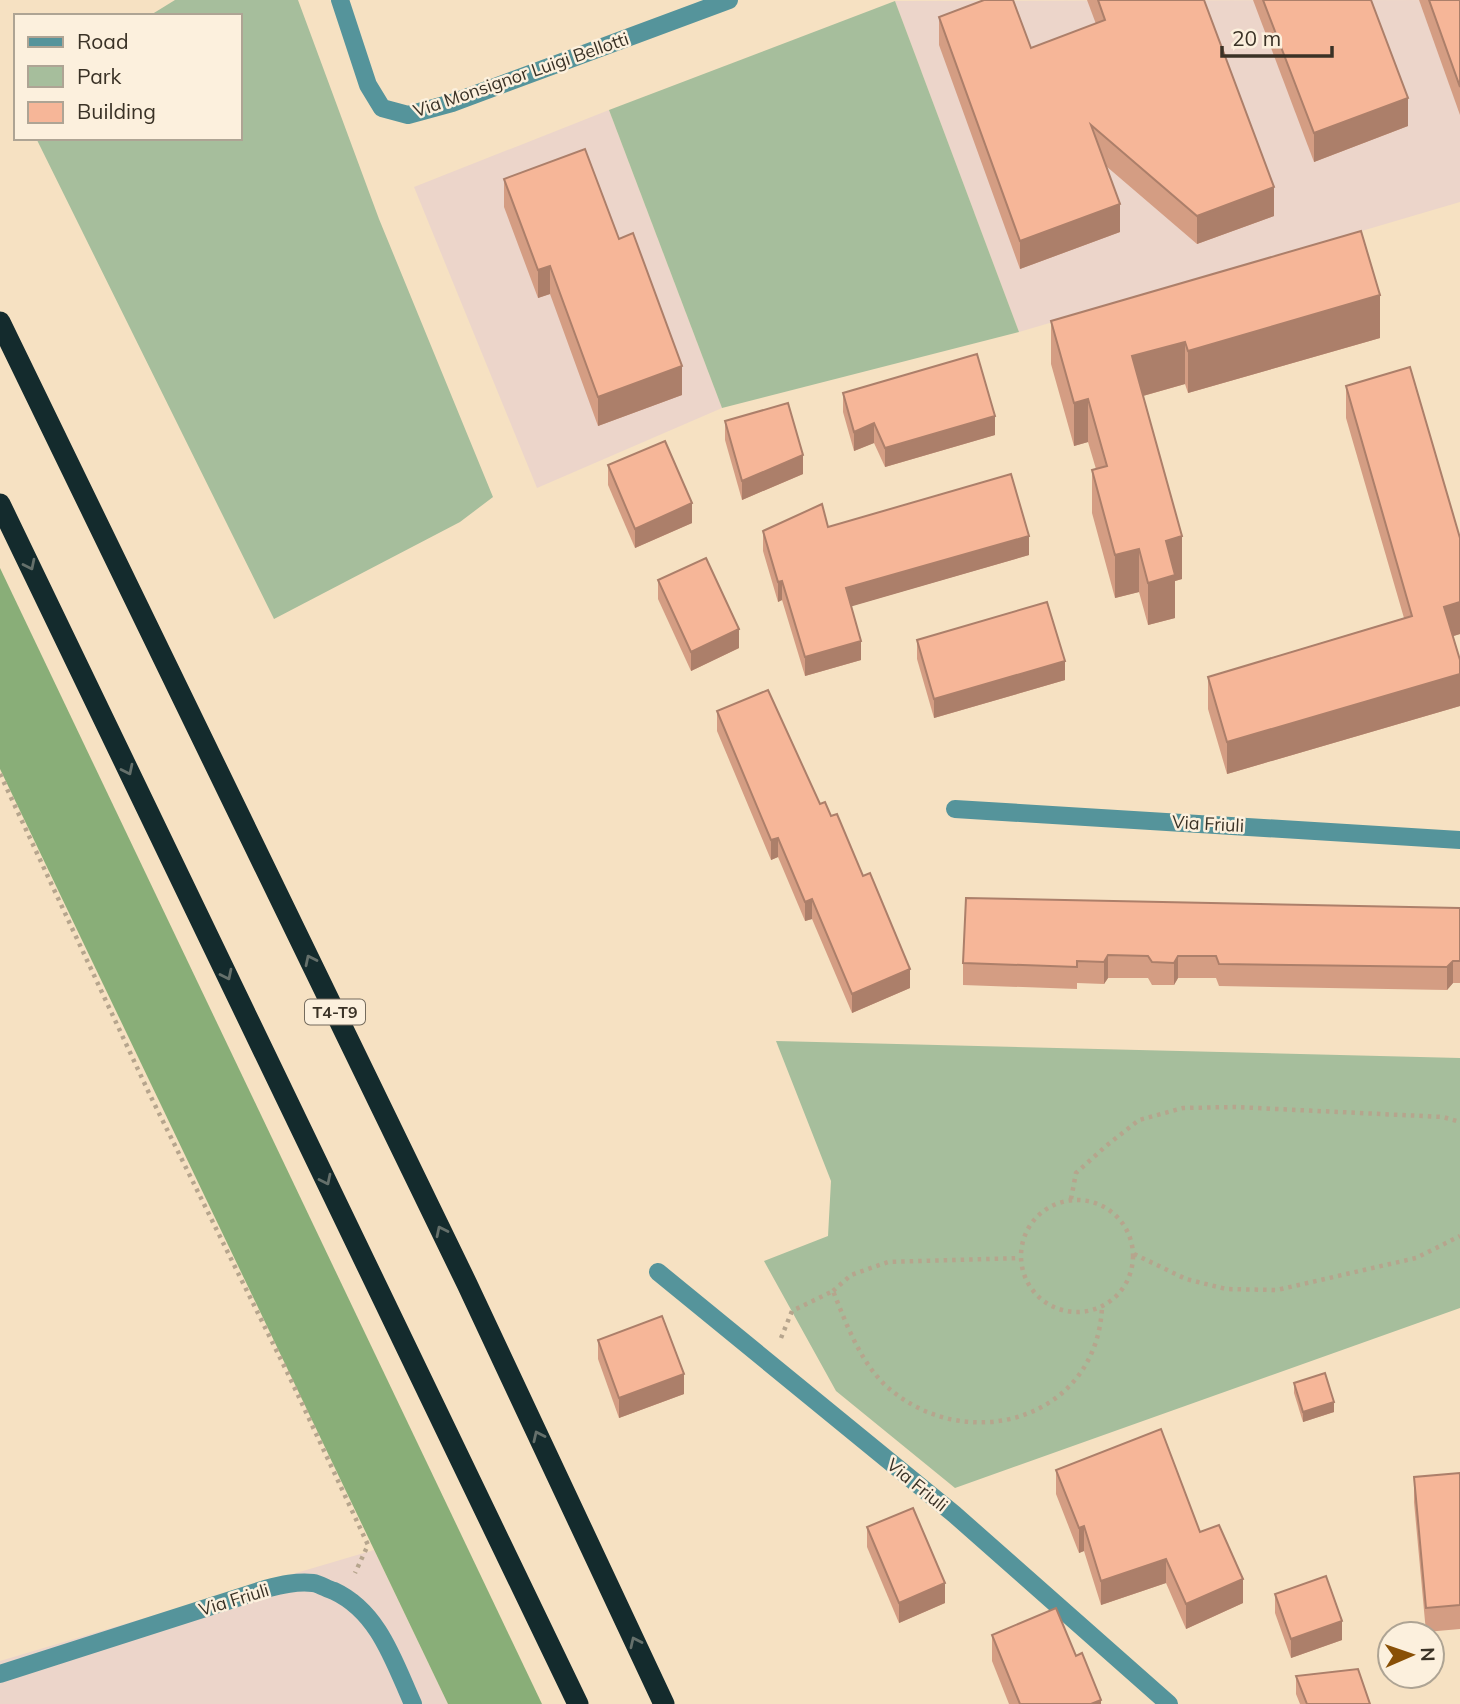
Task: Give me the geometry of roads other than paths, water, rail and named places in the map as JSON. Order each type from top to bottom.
[{"type":"highway","name":"T4-T9","points":[[0,322],[461,1271],[664,1704]]},
{"type":"highway","points":[[0,504],[578,1704]]},
{"type":"street","name":"Via Monsignor Luigi Bellotti","points":[[340,0],[368,85],[382,108],[408,115],[452,103],[729,0]]},
{"type":"street","name":"Via Friuli","points":[[956,809],[1460,839]]},
{"type":"street","name":"Via Friuli","points":[[658,1272],[769,1366],[954,1514],[1169,1704]]},
{"type":"street","name":"Via Friuli","points":[[0,1674],[290,1583],[315,1583],[344,1596],[364,1611],[383,1638],[413,1704]]}]
